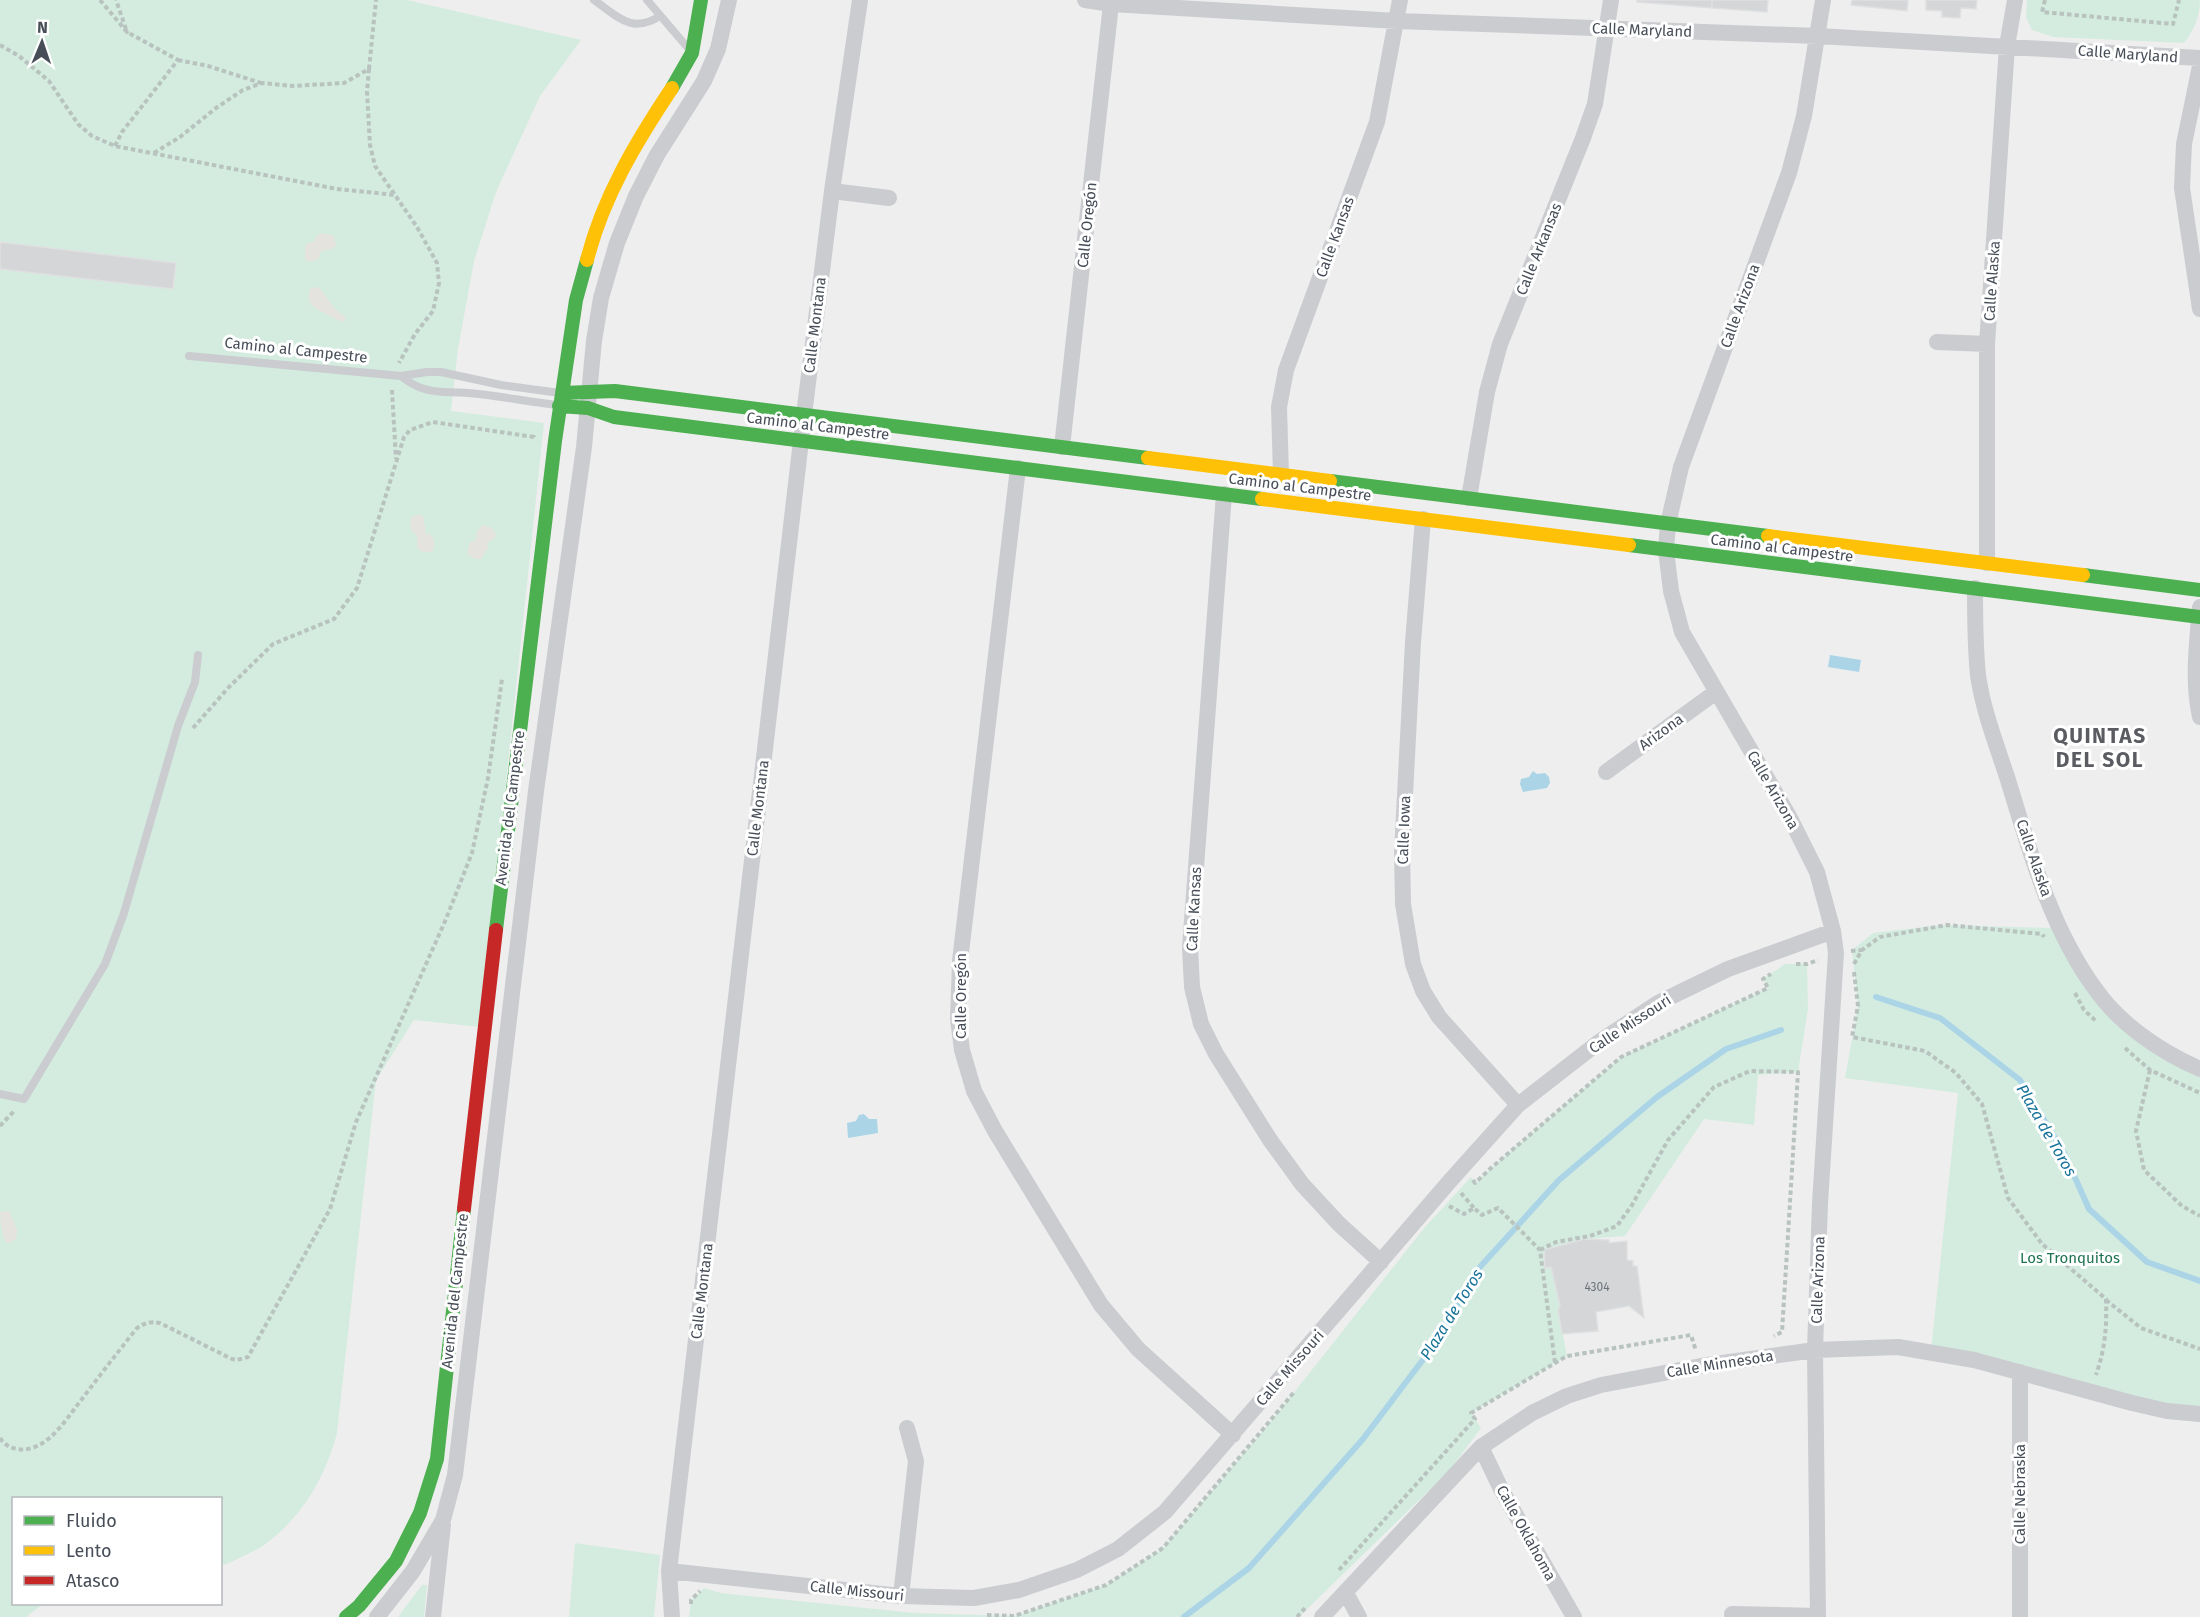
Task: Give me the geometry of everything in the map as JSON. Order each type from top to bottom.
[{"type":"street","name":"Avenida del Campestre","points":[[346,1617],[359,1606],[396,1561],[420,1513],[438,1459],[470,1151],[512,788],[560,399],[576,300],[592,240],[610,195],[640,136],[694,58],[701,0]]},
{"type":"street","name":"Avenida del Campestre","points":[[433,1617],[443,1520],[455,1475],[536,791],[589,400],[600,298],[617,243],[636,196],[718,49],[729,0]]},
{"type":"street","name":"Calle Montana","points":[[672,1617],[669,1571],[804,415],[832,191],[860,0]]},
{"type":"street","name":"Calle Maryland","points":[[1085,0],[1111,4],[1397,21],[1818,36],[2200,58]]},
{"type":"street","name":"Calle Kansas","points":[[1281,475],[1279,407],[1286,370],[1377,122],[1401,0]]},
{"type":"street","name":"Calle Arkansas","points":[[1469,498],[1487,392],[1500,344],[1595,104],[1611,0]]},
{"type":"street","name":"Calle Arizona","points":[[1818,1616],[1815,1350],[1820,1203],[1836,954],[1833,931],[1817,872],[1790,818],[1682,632],[1671,591],[1666,550],[1668,524],[1681,467],[1789,173],[1804,116],[1823,0]]},
{"type":"street","name":"Calle Alaska","points":[[1987,563],[1987,344],[2007,46],[2015,0]]},
{"type":"street","name":"Calle Oregón","points":[[1062,447],[1111,4]]},
{"type":"street","points":[[2200,66],[2184,144],[2182,188],[2200,309]]},
{"type":"street","points":[[832,191],[889,198]]},
{"type":"street","points":[[1937,342],[1987,344]]},
{"type":"street","name":"Camino al Campestre","points":[[560,399],[589,400],[615,391],[2200,590]]},
{"type":"street","name":"Camino al Campestre","points":[[589,400],[614,417],[1666,550],[2200,613]]},
{"type":"street","name":"Calle Oregón","points":[[1018,468],[960,961],[958,1019],[962,1050],[974,1091],[995,1131],[1101,1305],[1138,1349],[1233,1435]]},
{"type":"street","name":"Calle Kansas","points":[[1224,494],[1190,947],[1191,987],[1202,1024],[1216,1054],[1270,1140],[1302,1184],[1339,1224],[1382,1262]]},
{"type":"street","name":"Calle Iowa","points":[[1423,519],[1413,642],[1402,852],[1403,904],[1413,964],[1423,991],[1439,1017],[1518,1105]]},
{"type":"street","name":"Calle Alaska","points":[[1975,588],[1975,642],[1986,710],[2036,868],[2056,920],[2082,970],[2097,992],[2117,1014],[2138,1034],[2200,1069]]},
{"type":"street","points":[[2200,613],[2195,671],[2196,699],[2200,717]]},
{"type":"street","name":"Arizona","points":[[1606,772],[1716,693]]},
{"type":"street","points":[[512,788],[536,791]]},
{"type":"street","name":"Calle Missouri","points":[[669,1571],[901,1596],[974,1598],[1019,1590],[1077,1570],[1118,1549],[1165,1512],[1518,1105],[1599,1042],[1659,1003],[1728,969],[1833,931]]},
{"type":"street","points":[[470,1151],[493,1154]]},
{"type":"street","name":"Calle Minnesota","points":[[1322,1617],[1481,1447],[1532,1413],[1567,1396],[1601,1385],[1701,1366],[1815,1350],[1898,1347],[1974,1360],[2089,1393],[2167,1411],[2200,1414]]},
{"type":"street","name":"Calle Nebraska","points":[[2020,1372],[2020,1617]]},
{"type":"street","points":[[901,1596],[916,1461],[907,1428]]},
{"type":"street","name":"Calle Oklahoma","points":[[1481,1447],[1574,1617]]},
{"type":"street","name":"Avenida del Campestre","points":[[375,1617],[413,1571],[443,1520]]},
{"type":"street","points":[[1346,1593],[1359,1617]]},
{"type":"street","points":[[359,1606],[375,1617]]},
{"type":"street","points":[[1732,1614],[1818,1616]]},
{"type":"lane","points":[[594,0],[623,20],[636,25],[649,23],[660,16]]},
{"type":"lane","points":[[647,0],[694,58]]},
{"type":"lane","name":"Camino al Campestre","points":[[189,356],[397,374],[441,372],[560,399]]},
{"type":"lane","name":"Camino al Campestre","points":[[397,374],[411,385],[436,393],[560,399]]},
{"type":"lane","points":[[0,1094],[24,1100],[105,964],[124,913],[178,726],[195,682],[198,655]]},
{"type":"path","points":[[100,0],[127,32],[178,60],[208,66],[262,83],[292,86],[344,83],[369,69]]},
{"type":"path","points":[[116,0],[127,32]]},
{"type":"path","points":[[376,0],[369,69],[370,145],[375,166],[396,195],[437,263],[439,283],[433,311],[415,334],[397,374]]},
{"type":"path","points":[[2045,0],[2042,12],[2173,24],[2179,0]]},
{"type":"path","points":[[0,45],[19,56],[49,81],[78,124],[92,136],[115,146],[337,189],[396,195]]},
{"type":"path","points":[[115,146],[122,132],[178,60]]},
{"type":"path","points":[[154,153],[180,137],[243,90],[262,83]]},
{"type":"path","points":[[392,390],[396,463]]},
{"type":"path","points":[[192,730],[229,687],[273,644],[334,619],[348,602],[357,588],[365,566],[404,437],[410,430],[433,422],[534,437],[532,449]]},
{"type":"path","points":[[0,1438],[12,1449],[32,1449],[44,1443],[60,1427],[137,1328],[151,1321],[160,1323],[232,1359],[248,1357],[330,1209],[356,1122],[446,919],[472,853],[488,778],[502,672]]},
{"type":"path","points":[[2048,944],[2042,934],[1947,925],[1880,937],[1862,950],[1854,964],[1858,1006],[1852,1037],[1925,1052],[1956,1073],[1982,1104],[2008,1198],[2042,1244],[2141,1328],[2200,1349]]},
{"type":"path","points":[[1785,964],[1807,964],[1836,954],[1862,950]]},
{"type":"path","points":[[1465,1183],[1471,1177],[1475,1183],[1621,1057],[1768,988],[1763,979],[1778,969]]},
{"type":"path","points":[[2073,991],[2084,1010],[2100,1025]]},
{"type":"path","points":[[2125,1047],[2150,1070],[2200,1093]]},
{"type":"path","points":[[2150,1070],[2136,1131],[2144,1170],[2182,1206],[2200,1216]]},
{"type":"path","points":[[1540,1250],[1556,1242],[1590,1236],[1617,1226],[1632,1205],[1668,1140],[1714,1087],[1750,1071],[1798,1072],[1782,1332],[1768,1340]]},
{"type":"path","points":[[1474,1208],[1464,1214],[1446,1204],[1459,1190],[1482,1215],[1498,1208],[1540,1250],[1555,1363]]},
{"type":"path","points":[[2089,1393],[2104,1353],[2106,1299]]},
{"type":"path","points":[[1335,1574],[1475,1419],[1471,1413],[1566,1356],[1691,1335],[1697,1353],[1707,1351]]},
{"type":"path","points":[[981,1615],[1014,1616],[1106,1585],[1163,1548],[1302,1382]]},
{"type":"path","points":[[690,1609],[691,1600],[704,1588]]},
{"type":"path","points":[[1297,1617],[1312,1600]]},
{"type":"green space","points":[[0,0],[407,0],[581,40],[540,96],[496,192],[474,261],[458,349],[451,411],[544,423],[480,1027],[414,1020],[376,1080],[337,1433],[332,1449],[320,1479],[293,1519],[264,1545],[222,1565],[222,1497],[12,1497],[12,1605],[42,1605],[26,1617],[0,1617]]},
{"type":"green space","points":[[2027,0],[2200,0],[2196,23],[2184,43],[2053,37],[2032,30],[2026,17]]},
{"type":"green space","name":"Los Tronquitos","points":[[1941,925],[2055,928],[2138,1037],[2200,1073],[2200,1417],[1931,1351],[1958,1093],[1845,1078],[1858,1006],[1852,950],[1873,933]]},
{"type":"green space","points":[[1785,964],[1807,964],[1808,1009],[1798,1072],[1758,1075],[1754,1125],[1704,1119],[1625,1236],[1584,1239],[1544,1250],[1545,1267],[1551,1267],[1560,1306],[1558,1310],[1567,1356],[1471,1413],[1481,1428],[1449,1471],[1299,1617],[689,1617],[691,1600],[704,1588],[721,1593],[914,1613],[1014,1616],[1106,1585],[1163,1548],[1273,1419],[1425,1227],[1471,1177],[1476,1183],[1621,1057],[1768,988],[1763,979]]},
{"type":"green space","points":[[575,1543],[660,1555],[654,1617],[569,1617]]},
{"type":"green space","points":[[422,1585],[427,1585],[424,1617],[398,1617]]},
{"type":"sand","points":[[322,233],[334,236],[336,245],[334,248],[320,252],[319,259],[309,262],[305,260],[305,245],[314,241]]},
{"type":"sand","points":[[319,287],[334,308],[346,318],[345,321],[335,319],[311,304],[308,298],[311,288]]},
{"type":"sand","points":[[413,516],[423,516],[426,534],[430,534],[434,540],[432,552],[423,552],[417,548],[417,536],[411,530],[410,520]]},
{"type":"sand","points":[[482,525],[492,528],[496,534],[494,539],[487,543],[488,548],[481,559],[475,559],[468,555],[468,549],[470,542],[476,540],[477,532]]},
{"type":"sand","points":[[9,1211],[17,1230],[16,1239],[6,1243],[0,1212]]},
{"type":"water","points":[[1830,655],[1861,660],[1859,672],[1828,667]]},
{"type":"water","points":[[1533,771],[1537,774],[1545,773],[1550,783],[1547,788],[1523,792],[1521,779],[1529,777]]},
{"type":"water","points":[[864,1114],[869,1119],[877,1119],[878,1133],[848,1138],[847,1123],[856,1121],[859,1115]]},
{"type":"building","points":[[1637,0],[1712,0],[1712,8],[1637,2]]},
{"type":"building","points":[[1712,0],[1768,0],[1767,12],[1712,8]]},
{"type":"building","points":[[1852,0],[1908,0],[1907,11],[1851,5]]},
{"type":"building","points":[[1926,0],[1977,0],[1976,9],[1961,8],[1960,18],[1942,17],[1942,11],[1926,10]]},
{"type":"building","points":[[0,242],[176,263],[173,289],[0,269]]},
{"type":"building","points":[[1584,1239],[1609,1240],[1609,1243],[1627,1241],[1627,1260],[1633,1261],[1633,1266],[1637,1266],[1644,1318],[1629,1306],[1596,1312],[1598,1331],[1562,1334],[1558,1310],[1560,1306],[1551,1267],[1545,1268],[1544,1250]]},
{"type":"waterway","name":"Plaza de Toros","points":[[1876,997],[1940,1018],[2020,1080],[2064,1153],[2089,1209],[2147,1262],[2200,1281]]},
{"type":"waterway","name":"Plaza de Toros","points":[[1184,1617],[1249,1568],[1363,1439],[1428,1353],[1480,1267],[1559,1180],[1657,1097],[1726,1049],[1781,1030]]},
{"type":"traffic: fast","points":[[672,88],[692,53],[701,0]]},
{"type":"traffic: fast","points":[[496,930],[555,441],[576,300],[587,260]]},
{"type":"traffic: fast","points":[[562,393],[615,391],[1148,458]]},
{"type":"traffic: fast","points":[[559,406],[588,408],[614,417],[1262,499]]},
{"type":"traffic: fast","points":[[1330,481],[1768,536]]},
{"type":"traffic: fast","points":[[1629,545],[2200,617]]},
{"type":"traffic: fast","points":[[2083,575],[2200,590]]},
{"type":"traffic: fast","points":[[346,1617],[359,1606],[396,1561],[420,1513],[437,1459],[464,1209]]},
{"type":"traffic: slow","points":[[587,260],[611,192],[672,88]]},
{"type":"traffic: slow","points":[[1148,458],[1330,481]]},
{"type":"traffic: slow","points":[[1262,499],[1629,545]]},
{"type":"traffic: slow","points":[[1768,536],[2083,575]]},
{"type":"traffic: jam","points":[[464,1209],[496,930]]},
{"type":"district","name":"QUINTAS DEL SOL","points":[[2100,748]]}]
